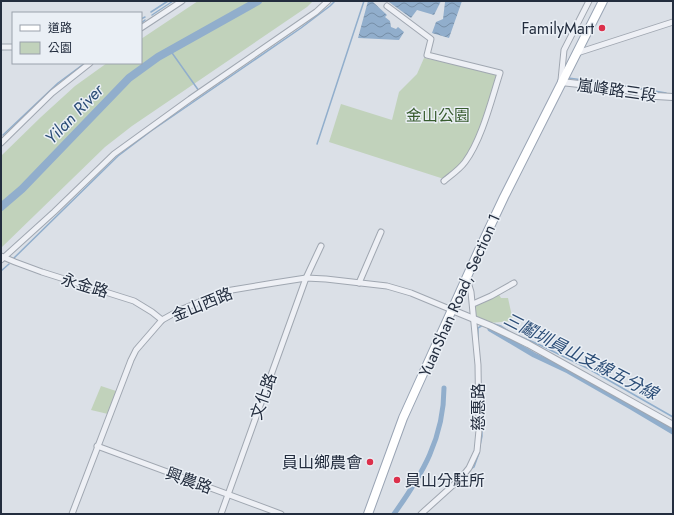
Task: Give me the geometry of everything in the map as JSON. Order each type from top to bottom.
[{"type":"main road","name":"YuanShan Road, Section 1","points":[[368,514],[403,418],[466,278],[504,197],[603,1]]},
{"type":"street","points":[[142,27],[182,1]]},
{"type":"street","points":[[2,257],[54,212],[114,154],[144,131],[316,12],[328,1]]},
{"type":"street","points":[[561,82],[564,50],[589,1]]},
{"type":"street","points":[[387,6],[431,39],[427,55],[500,73],[475,146],[465,163],[444,181]]},
{"type":"street","points":[[576,53],[673,22]]},
{"type":"street","points":[[1,47],[12,47]]},
{"type":"street","points":[[1,143],[52,93],[89,64]]},
{"type":"street","name":"嵐峰路三段","points":[[561,82],[615,88],[656,96],[673,97]]},
{"type":"street","points":[[359,283],[381,232]]},
{"type":"street","name":"文化路","points":[[221,514],[306,278],[321,246]]},
{"type":"street","name":"永金路","points":[[2,257],[42,272],[134,301],[162,320]]},
{"type":"street","name":"金山西路","points":[[72,514],[97,446],[136,350],[162,320],[180,310],[226,291],[306,278],[386,286],[411,293],[452,310]]},
{"type":"street","name":"慈惠路","points":[[421,514],[461,478],[469,468],[477,451],[479,417],[478,365],[473,304],[466,278]]},
{"type":"street","points":[[473,304],[514,283]]},
{"type":"street","points":[[452,310],[491,326],[538,350],[673,425]]},
{"type":"street","name":"興農路","points":[[97,446],[281,514]]},
{"type":"green space","points":[[198,1],[313,1],[307,7],[132,126],[105,147],[1,248],[1,156],[75,86],[106,64],[142,64],[142,38]]},
{"type":"green space","name":"金山公園","points":[[424,58],[497,73],[483,120],[474,143],[462,162],[444,179],[329,142],[341,104],[392,120],[399,92],[417,74]]},
{"type":"green space","points":[[498,293],[501,298],[508,298],[513,321],[489,323],[476,319],[476,305]]},
{"type":"green space","points":[[101,386],[116,391],[108,414],[91,410]]},
{"type":"water","points":[[368,1],[372,1],[387,15],[385,17],[390,21],[391,27],[396,29],[398,27],[404,32],[399,40],[358,38]]},
{"type":"water","points":[[389,1],[441,1],[434,15],[417,10],[411,18]]},
{"type":"water","points":[[462,1],[449,38],[432,33],[436,22],[443,19],[445,2]]},
{"type":"waterway","points":[[151,12],[168,1]]},
{"type":"waterway","points":[[152,15],[173,1]]},
{"type":"waterway","name":"Yilan River","points":[[1,207],[22,189],[129,78],[158,57],[258,1]]},
{"type":"waterway","points":[[13,259],[118,156],[151,131],[301,28],[335,1]]},
{"type":"waterway","points":[[317,144],[364,1]]},
{"type":"waterway","points":[[170,50],[199,91]]},
{"type":"waterway","points":[[3,135],[58,83],[84,64]]},
{"type":"waterway","points":[[568,78],[614,84]]},
{"type":"waterway","points":[[619,85],[666,93]]},
{"type":"waterway","points":[[1,271],[9,264]]},
{"type":"waterway","name":"三鬮圳員山支線五分線","points":[[494,324],[501,326],[510,332]]},
{"type":"waterway","name":"三鬮圳員山支線五分線","points":[[478,340],[478,328],[483,325]]},
{"type":"waterway","points":[[490,329],[534,355],[568,371],[673,432]]},
{"type":"waterway","name":"三鬮圳員山支線五分線","points":[[519,336],[589,369],[673,417]]},
{"type":"waterway","points":[[394,514],[414,485],[436,440],[443,406],[444,388]]},
{"type":"waterway","points":[[479,450],[482,436],[481,410]]},
{"type":"waterway","points":[[471,469],[474,467],[479,453]]},
{"type":"waterway","points":[[462,514],[474,514]]},
{"type":"place","name":"FamilyMart","points":[[602,28]]},
{"type":"place","name":"員山鄉農會","points":[[370,462]]},
{"type":"place","name":"員山分駐所","points":[[397,480]]}]
